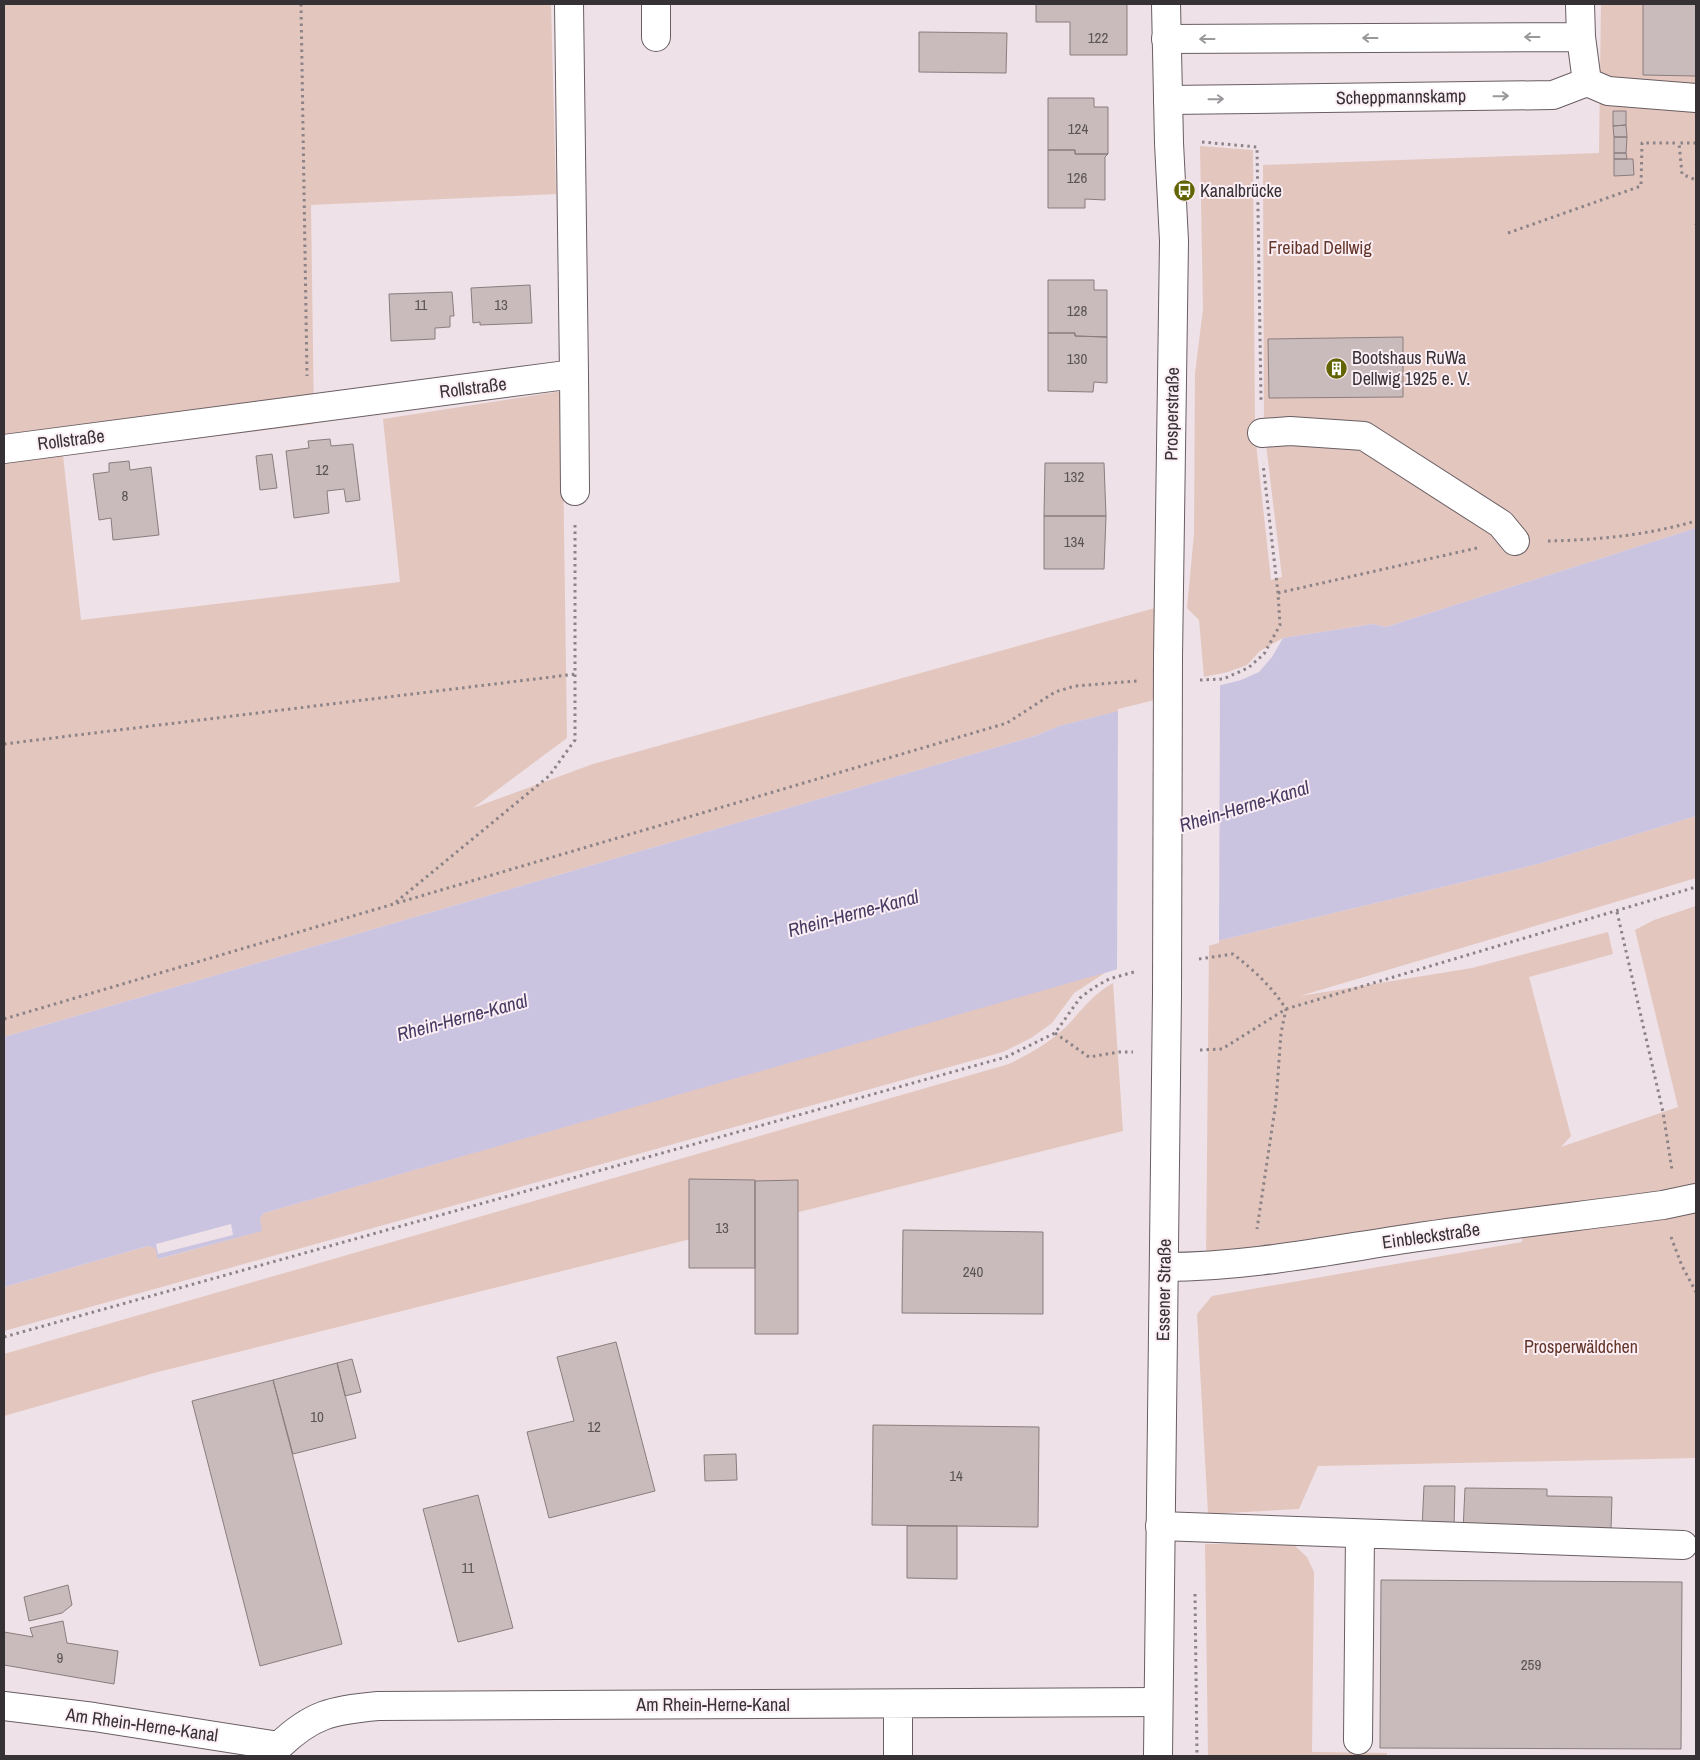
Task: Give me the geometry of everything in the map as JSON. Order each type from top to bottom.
[{"type":"street","points":[[569,4],[575,491]]},
{"type":"street","points":[[656,4],[656,37]]},
{"type":"street","name":"Prosperstraße","points":[[1166,4],[1169,143],[1174,241],[1167,824]]},
{"type":"street","points":[[1580,4],[1581,37],[1587,82],[1608,91],[1696,98]]},
{"type":"street","points":[[1166,40],[1581,37]]},
{"type":"street","name":"Scheppmannskamp","points":[[1168,100],[1553,96],[1587,82]]},
{"type":"street","name":"Rollstraße","points":[[4,448],[574,374]]},
{"type":"street","points":[[1262,433],[1290,431],[1364,436],[1501,524],[1515,541]]},
{"type":"street","name":"Essener Straße","points":[[1158,1756],[1165,1267],[1167,824]]},
{"type":"street","name":"Einbleckstraße","points":[[1165,1267],[1225,1266],[1679,1201]]},
{"type":"street","points":[[1160,1526],[1683,1545]]},
{"type":"street","points":[[1358,1740],[1360,1534]]},
{"type":"street","name":"Am Rhein-Herne-Kanal","points":[[4,1706],[94,1717],[279,1751],[295,1730],[314,1718],[347,1709],[378,1706],[898,1705],[1158,1702]]},
{"type":"street","points":[[898,1705],[898,1756]]},
{"type":"path","points":[[301,4],[308,409]]},
{"type":"path","points":[[1169,143],[1196,142],[1257,147],[1262,433],[1280,625],[1264,654],[1248,668],[1223,679],[1195,680]]},
{"type":"path","points":[[1508,234],[1641,186],[1642,143],[1696,143]]},
{"type":"path","points":[[1679,143],[1682,174],[1696,180]]},
{"type":"path","points":[[393,904],[549,776],[574,740],[576,674],[575,491]]},
{"type":"path","points":[[4,744],[576,674]]},
{"type":"path","points":[[4,1019],[1007,724],[1055,692],[1075,686],[1138,681]]},
{"type":"path","points":[[1222,1049],[1286,1009],[1696,887]]},
{"type":"path","points":[[1617,912],[1663,1112],[1679,1201],[1665,1220],[1682,1266],[1696,1292]]},
{"type":"path","points":[[1197,960],[1233,954],[1256,972],[1275,992],[1286,1009],[1281,1033],[1276,1102],[1257,1226],[1255,1262]]},
{"type":"path","points":[[4,1337],[1006,1057],[1055,1033],[1080,998],[1093,988],[1109,979],[1144,970]]},
{"type":"path","points":[[1055,1033],[1090,1057],[1119,1052]]},
{"type":"green space","points":[[4,4],[551,4],[556,194],[311,205],[314,424],[63,455],[81,620],[400,582],[383,419],[562,391],[567,738],[473,808],[593,764],[1155,608],[1156,702],[1059,726],[1035,736],[4,1037]]},
{"type":"green space","name":"Freibad Dellwig","points":[[1601,4],[1696,4],[1696,528],[1386,627],[1373,624],[1283,638],[1260,651],[1247,665],[1228,672],[1204,677],[1199,620],[1187,608],[1194,534],[1195,374],[1203,309],[1200,146],[1253,150],[1255,434],[1271,580],[1282,577],[1264,428],[1263,165],[1599,153]]},
{"type":"green space","name":"Prosperwäldchen","points":[[1696,816],[1696,878],[1300,996],[1472,968],[1608,932],[1613,954],[1529,977],[1571,1136],[1561,1147],[1678,1107],[1635,930],[1654,920],[1696,906],[1696,1458],[1318,1466],[1299,1509],[1208,1514],[1197,1314],[1212,1296],[1522,1242],[1524,1208],[1310,1247],[1206,1263],[1209,943],[1538,864]]},
{"type":"green space","points":[[1108,971],[1074,993],[1052,1023],[1031,1038],[1003,1052],[4,1331],[4,1287],[148,1246],[155,1247],[159,1259],[261,1231],[260,1217],[264,1213]]},
{"type":"green space","points":[[1113,983],[1123,1131],[154,1373],[4,1416],[4,1354],[1009,1064],[1053,1038],[1090,1001]]},
{"type":"green space","points":[[1205,1544],[1293,1544],[1307,1557],[1314,1572],[1312,1752],[1387,1753],[1387,1756],[1208,1756]]},
{"type":"water","name":"Rhein-Herne-Kanal","points":[[1696,528],[1696,816],[1538,864],[1209,943],[264,1213],[260,1218],[262,1231],[158,1259],[155,1248],[148,1246],[4,1287],[4,1037],[1035,736],[1059,726],[1241,680],[1259,672],[1272,657],[1283,638],[1373,624],[1386,627]]},
{"type":"pier","points":[[1220,684],[1219,943],[1117,971],[1118,709]]},
{"type":"pier","points":[[231,1224],[233,1235],[158,1254],[156,1244]]},
{"type":"building","points":[[1036,4],[1127,4],[1127,55],[1070,55],[1070,22],[1036,22]]},
{"type":"building","points":[[1643,4],[1696,4],[1696,76],[1643,75]]},
{"type":"building","points":[[919,32],[1007,33],[1006,73],[919,72]]},
{"type":"building","points":[[1048,98],[1094,98],[1094,107],[1108,107],[1108,154],[1075,154],[1075,150],[1048,150]]},
{"type":"building","points":[[1613,111],[1626,111],[1626,125],[1613,126]]},
{"type":"building","points":[[1626,125],[1627,137],[1614,137],[1613,126]]},
{"type":"building","points":[[1614,137],[1627,137],[1626,153],[1614,153]]},
{"type":"building","points":[[1048,150],[1075,150],[1075,154],[1108,154],[1105,157],[1105,200],[1085,199],[1085,208],[1048,208]]},
{"type":"building","points":[[1614,153],[1626,153],[1627,159],[1614,159]]},
{"type":"building","points":[[1614,159],[1633,159],[1634,175],[1614,176]]},
{"type":"building","points":[[1048,280],[1094,280],[1094,290],[1107,290],[1107,337],[1075,336],[1075,333],[1048,333]]},
{"type":"building","points":[[530,285],[532,323],[480,325],[480,322],[473,323],[471,288]]},
{"type":"building","points":[[452,292],[454,316],[450,316],[450,327],[435,328],[435,339],[391,341],[389,294]]},
{"type":"building","points":[[1048,333],[1075,333],[1075,336],[1107,337],[1107,383],[1094,382],[1093,392],[1048,391]]},
{"type":"building","name":"Bootshaus RuWa Dellwig 1925 e. V.","points":[[1403,337],[1403,397],[1269,398],[1268,339]]},
{"type":"building","points":[[330,439],[331,446],[353,444],[360,500],[346,502],[344,489],[327,491],[329,513],[294,518],[286,451],[309,448],[308,441]]},
{"type":"building","points":[[272,454],[277,488],[260,490],[256,456]]},
{"type":"building","points":[[129,461],[130,470],[151,467],[159,535],[113,540],[111,518],[99,520],[93,474],[109,472],[109,463]]},
{"type":"building","points":[[1045,463],[1104,463],[1106,516],[1044,516]]},
{"type":"building","points":[[1044,516],[1106,516],[1104,569],[1044,569]]},
{"type":"building","points":[[689,1179],[755,1180],[755,1268],[689,1268]]},
{"type":"building","points":[[798,1180],[798,1334],[755,1334],[755,1181]]},
{"type":"building","points":[[903,1230],[1043,1232],[1043,1314],[902,1313]]},
{"type":"building","points":[[616,1342],[655,1491],[549,1518],[527,1432],[574,1421],[557,1357]]},
{"type":"building","points":[[352,1359],[361,1392],[345,1396],[337,1363]]},
{"type":"building","points":[[337,1363],[356,1438],[293,1454],[273,1380]]},
{"type":"building","points":[[273,1380],[342,1644],[260,1666],[192,1401]]},
{"type":"building","points":[[873,1425],[1039,1427],[1038,1527],[872,1525]]},
{"type":"building","points":[[736,1454],[737,1480],[705,1481],[704,1455]]},
{"type":"building","points":[[1424,1486],[1455,1486],[1454,1528],[1422,1528]]},
{"type":"building","points":[[1465,1488],[1547,1489],[1547,1496],[1612,1497],[1611,1529],[1463,1531]]},
{"type":"building","points":[[478,1495],[513,1628],[458,1642],[423,1509]]},
{"type":"building","points":[[907,1526],[957,1526],[957,1579],[907,1578]]},
{"type":"building","points":[[1381,1580],[1682,1582],[1681,1749],[1380,1748]]},
{"type":"building","points":[[68,1585],[72,1605],[62,1613],[29,1621],[24,1597]]},
{"type":"building","points":[[63,1621],[67,1643],[118,1651],[114,1684],[4,1665],[4,1632],[33,1637],[30,1628]]},
{"type":"place","name":"Kanalbrücke","points":[[1184,191]]},
{"type":"place","name":"Bootshaus RuWa Dellwig 1925 e. V.","points":[[1336,368]]}]
